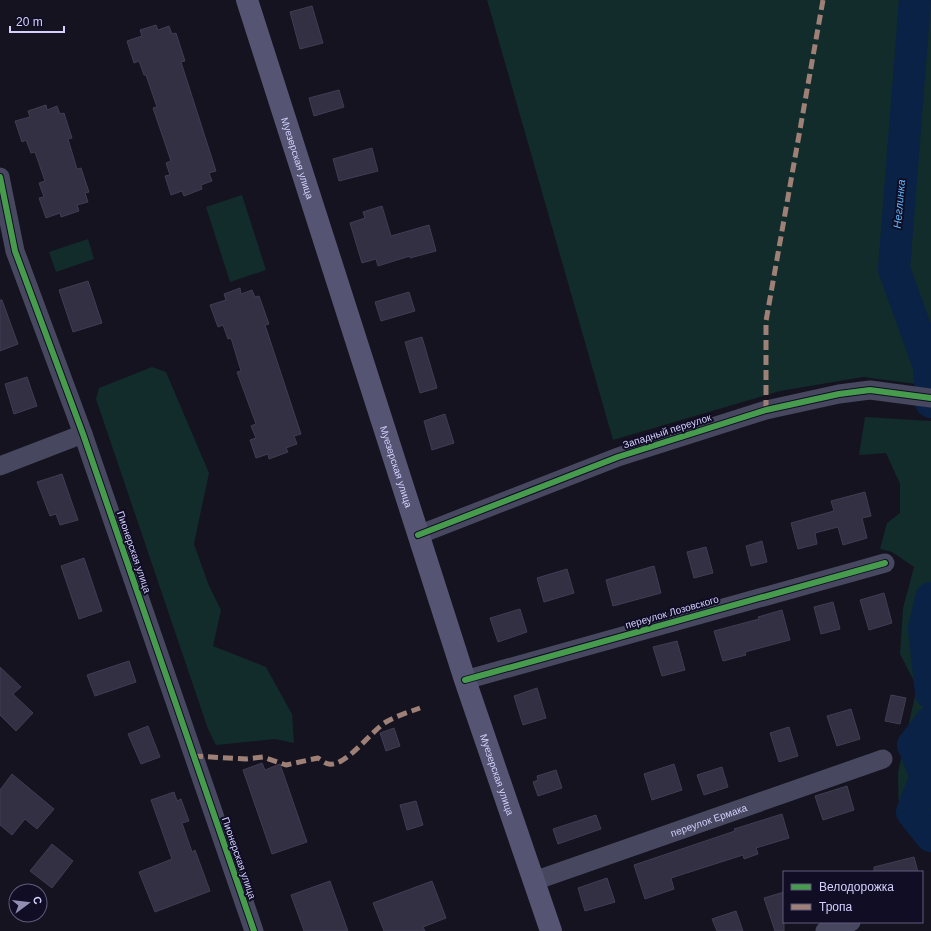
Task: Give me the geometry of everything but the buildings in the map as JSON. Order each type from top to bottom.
[{"type":"main road","name":"Муезерская улица","points":[[247,0],[465,680],[551,931]]},
{"type":"street","name":"Пионерская улица","points":[[0,177],[8,246],[83,434],[254,931]]},
{"type":"street","name":"Западный переулок","points":[[418,535],[618,457],[766,410],[839,394],[870,390],[931,398]]},
{"type":"street","points":[[0,466],[83,434]]},
{"type":"street","name":"переулок Лозовского","points":[[465,680],[885,563]]},
{"type":"street","name":"переулок Ермака","points":[[534,881],[883,759]]},
{"type":"street","points":[[825,931],[848,923]]},
{"type":"green space","points":[[487,0],[931,0],[931,386],[863,377],[780,391],[613,440]]},
{"type":"green space","points":[[242,195],[266,270],[230,282],[206,207]]},
{"type":"green space","points":[[88,239],[94,259],[56,272],[49,252]]},
{"type":"green space","points":[[152,367],[166,372],[209,473],[194,544],[209,586],[221,610],[213,646],[266,667],[292,714],[294,743],[275,739],[216,745],[208,729],[96,399],[99,388]]},
{"type":"green space","points":[[865,417],[931,421],[931,824],[899,816],[898,772],[917,687],[900,654],[903,608],[914,567],[892,552],[880,549],[887,523],[900,513],[900,484],[886,453],[859,455]]},
{"type":"waterway","name":"Неглинка","points":[[915,0],[894,269],[929,366],[931,402]]},
{"type":"waterway","name":"Неглинка","points":[[931,598],[924,629],[931,693]]},
{"type":"waterway","name":"Неглинка","points":[[931,722],[913,745],[926,776],[912,812],[931,836]]},
{"type":"marked path","points":[[766,410],[766,321],[823,0]]},
{"type":"marked path","points":[[193,756],[246,759],[263,757],[286,765],[318,758],[328,764],[336,763],[351,754],[386,722],[420,708]]},
{"type":"cycle path","points":[[0,177],[15,251],[83,434],[254,931]]},
{"type":"cycle path","points":[[418,535],[618,457],[766,410],[839,394],[870,390],[931,398]]},
{"type":"cycle path","points":[[465,680],[885,563]]}]
